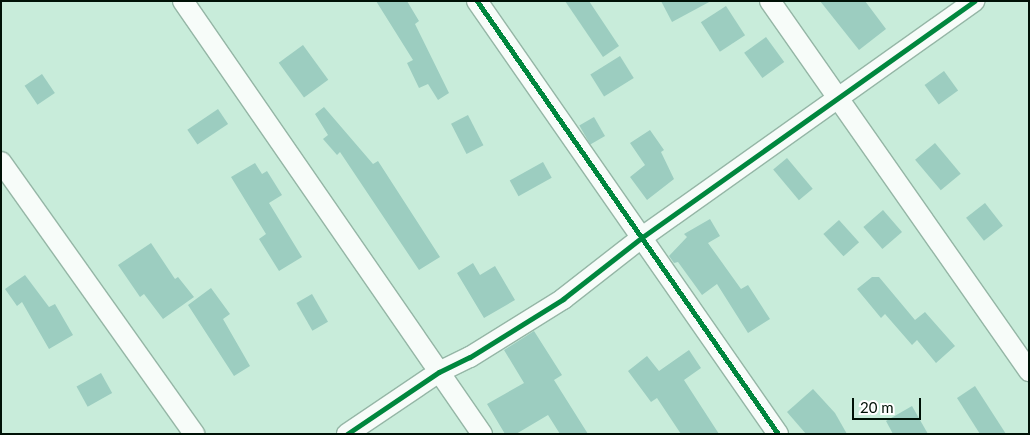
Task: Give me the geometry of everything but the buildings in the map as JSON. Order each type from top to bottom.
[{"type":"street","points":[[183,1],[482,434]]},
{"type":"street","points":[[476,1],[778,434]]},
{"type":"street","points":[[770,1],[1029,371]]},
{"type":"street","points":[[347,434],[440,372],[470,357],[563,299],[641,238],[974,1]]},
{"type":"street","points":[[1,162],[194,434]]},
{"type":"cycle path","points":[[477,1],[778,434]]},
{"type":"cycle path","points":[[347,434],[439,372],[470,357],[563,299],[641,238],[974,1]]}]
